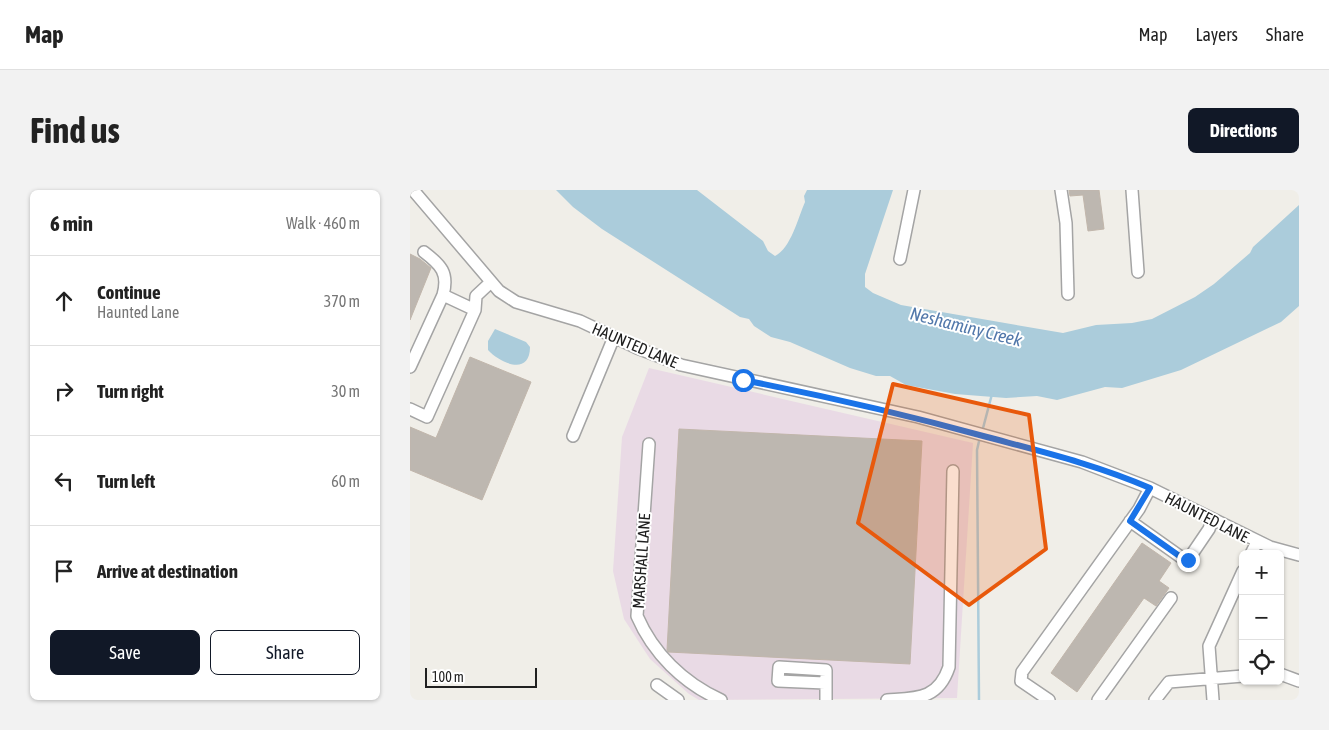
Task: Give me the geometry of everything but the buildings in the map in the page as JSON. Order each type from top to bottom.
[{"type":"street","name":"HAUNTED LANE","points":[[413,190],[491,282],[512,300],[580,321],[682,366],[918,417],[1082,462],[1150,488],[1259,546],[1299,555]]},
{"type":"street","points":[[900,259],[914,190]]},
{"type":"street","points":[[1061,190],[1066,223],[1068,294]]},
{"type":"street","points":[[1132,190],[1138,272]]},
{"type":"street","points":[[410,367],[443,295],[446,282],[437,262],[424,252]]},
{"type":"street","points":[[410,409],[427,417],[475,310],[476,296],[491,282]]},
{"type":"street","points":[[443,295],[475,310]]},
{"type":"street","points":[[573,436],[614,337]]},
{"type":"street","name":"MARSHALL LANE","points":[[649,444],[637,616],[647,639],[670,666],[693,684],[721,700]]},
{"type":"street","points":[[887,700],[928,696],[934,692],[947,674],[953,471]]},
{"type":"street","points":[[1049,700],[1021,681],[1022,672],[1130,521],[1150,488]]},
{"type":"street","points":[[1130,521],[1185,560],[1188,560],[1209,529],[1212,520]]},
{"type":"street","points":[[1213,700],[1209,646],[1215,628],[1226,610],[1228,601],[1239,578]]},
{"type":"street","points":[[1226,610],[1232,607],[1239,592]]},
{"type":"street","points":[[1098,700],[1171,598]]},
{"type":"street","points":[[1284,675],[1299,681]]},
{"type":"street","points":[[1155,700],[1169,682],[1239,676]]},
{"type":"street","points":[[825,683],[826,700]]},
{"type":"street","points":[[657,685],[678,700]]},
{"type":"highlighted area","points":[[893,384],[1029,415],[1046,549],[969,605],[858,523]]},
{"type":"shaded area","points":[[649,368],[973,443],[957,698],[699,700],[689,694],[650,659],[624,619],[613,571],[622,437]]},
{"type":"water","name":"Neshaminy Creek","points":[[556,190],[697,190],[763,241],[768,251],[775,256],[781,252],[790,240],[805,202],[804,196],[807,190],[893,190],[865,274],[865,287],[873,293],[901,305],[1063,333],[1096,325],[1132,323],[1152,319],[1195,297],[1214,284],[1250,253],[1253,247],[1299,205],[1299,306],[1281,322],[1181,370],[1122,388],[1105,387],[1057,400],[1037,396],[1006,398],[955,394],[906,385],[890,376],[876,376],[850,368],[790,342],[771,337],[754,326],[749,319],[740,317],[602,229],[573,207]]},
{"type":"water","points":[[495,329],[526,342],[530,347],[529,356],[525,362],[514,365],[507,363],[488,350],[488,341]]},
{"type":"waterway","points":[[982,432],[992,394]]},
{"type":"waterway","points":[[979,700],[977,450],[980,437]]},
{"type":"route","points":[[743,380],[918,417],[1082,462],[1122,476],[1150,488],[1130,521],[1185,560],[1188,560]]}]
